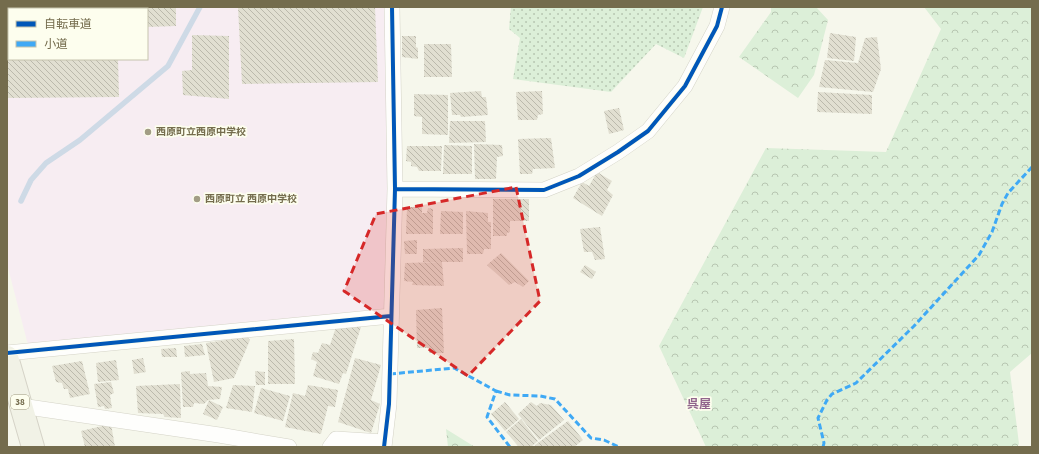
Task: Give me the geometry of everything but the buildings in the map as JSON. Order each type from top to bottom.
[{"type":"main road","name":"38","points":[[7,357],[33,447]]},
{"type":"street","points":[[330,447],[336,439],[384,444],[389,404],[396,189],[392,7]]},
{"type":"street","points":[[396,189],[544,190],[579,176],[648,132],[685,86],[717,26],[722,7]]},
{"type":"street","points":[[7,353],[391,316]]},
{"type":"street","points":[[21,406],[212,434],[289,447]]},
{"type":"highlighted area","points":[[516,187],[540,301],[468,376],[344,291],[376,214]]},
{"type":"shaded area","name":"西原町立 西原中学校","points":[[7,7],[387,7],[389,134],[385,312],[28,345],[7,264]]},
{"type":"green space","points":[[511,7],[703,7],[684,58],[656,44],[611,92],[513,79],[520,38],[509,29]]},
{"type":"green space","points":[[771,7],[816,7],[828,20],[814,75],[798,98],[739,57],[771,12]]},
{"type":"green space","points":[[924,7],[1032,7],[1032,353],[1010,372],[1019,444],[1017,447],[706,447],[659,346],[766,148],[886,152],[941,29]]},
{"type":"green space","points":[[446,429],[475,447],[448,447]]},
{"type":"waterway","points":[[21,201],[31,180],[46,163],[80,140],[168,66],[200,7]]},
{"type":"marked path","points":[[823,447],[824,443],[818,418],[827,400],[832,394],[856,383],[914,326],[979,255],[992,232],[1002,204],[1008,193],[1032,167]]},
{"type":"marked path","points":[[390,374],[454,368],[496,391],[487,417],[510,447]]},
{"type":"marked path","points":[[496,391],[510,395],[540,396],[555,399],[591,438],[604,440],[619,447]]},
{"type":"cycle path","points":[[384,447],[389,404],[395,189],[392,7]]},
{"type":"cycle path","points":[[395,189],[544,190],[579,176],[618,152],[648,131],[685,86],[717,26],[722,7]]},
{"type":"cycle path","points":[[7,353],[391,316]]},
{"type":"place","name":"西原町立西原中学校","points":[[148,132]]},
{"type":"place","name":"西原町立 西原中学校","points":[[197,199]]},
{"type":"district","name":"呉屋","points":[[699,404]]}]
